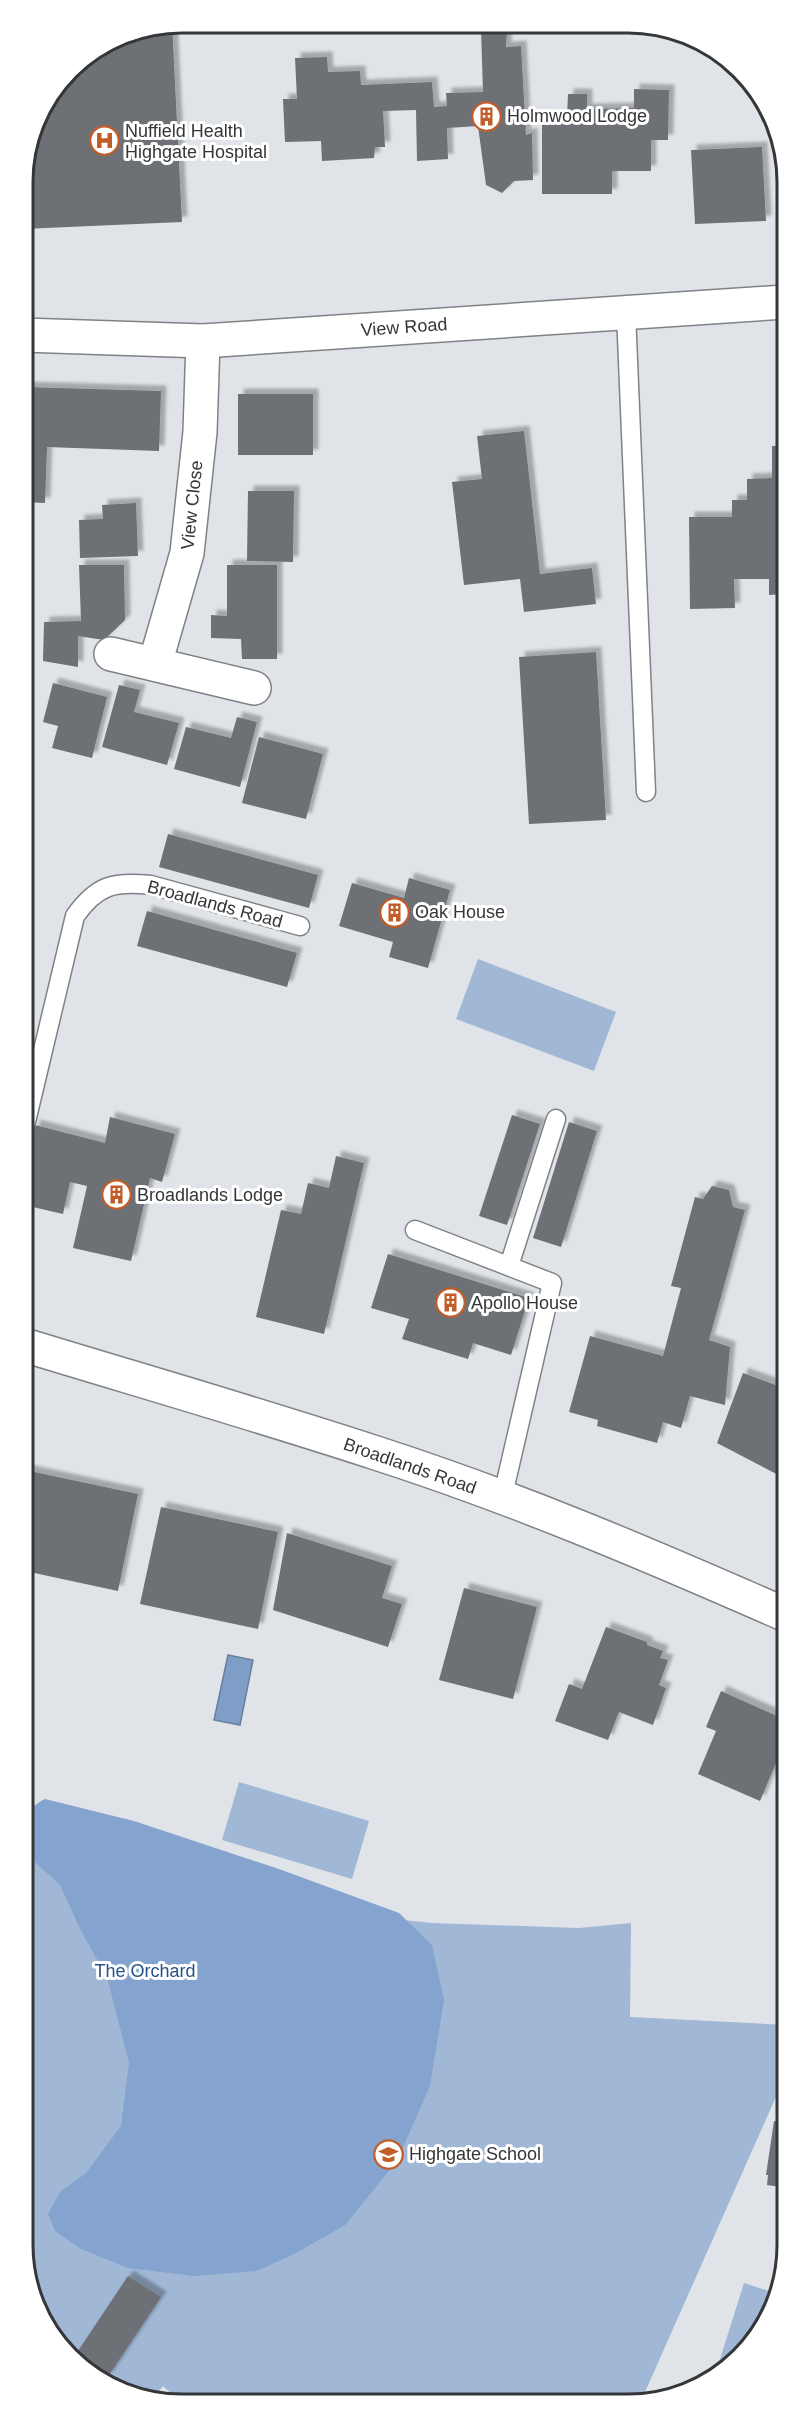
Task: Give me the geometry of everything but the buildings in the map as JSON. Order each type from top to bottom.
[{"type":"street","name":"View Road","points":[[33,335],[203,341],[777,302]]},
{"type":"street","name":"View Close","points":[[155,664],[188,553],[200,432],[203,341]]},
{"type":"street","points":[[111,654],[254,688]]},
{"type":"street","name":"Broadlands Road","points":[[33,1349],[378,1453],[502,1498],[693,1574],[777,1611]]},
{"type":"lane","points":[[626,313],[646,792]]},
{"type":"lane","name":"Broadlands Road","points":[[33,1092],[75,916],[98,890],[131,882],[151,885],[300,926]]},
{"type":"lane","points":[[509,1266],[556,1119]]},
{"type":"lane","points":[[415,1230],[552,1282],[502,1498]]},
{"type":"green space","points":[[478,959],[616,1012],[594,1071],[456,1019]]},
{"type":"green space","points":[[239,1782],[369,1821],[352,1879],[222,1840]]},
{"type":"green space","name":"The Orchard","points":[[45,1799],[134,1821],[279,1869],[399,1913],[432,1945],[444,2000],[430,2086],[397,2161],[345,2225],[296,2253],[257,2271],[194,2276],[128,2268],[81,2249],[55,2231],[48,2214],[60,2192],[86,2173],[121,2126],[129,2063],[107,1977],[80,1929],[60,1885],[33,1860],[33,1808]]},
{"type":"green space","name":"Highgate School","points":[[33,1809],[394,1919],[432,1923],[579,1928],[631,1923],[630,2017],[777,2024],[777,2095],[645,2393],[172,2394],[163,2386],[158,2392],[143,2389],[107,2374],[91,2363],[58,2328],[48,2311],[36,2274],[33,2255]]},
{"type":"green space","points":[[744,2283],[770,2291],[752,2328],[719,2363]]},
{"type":"shaded area","points":[[228,1655],[253,1660],[240,1725],[214,1720]]},
{"type":"place","name":"Holmwood Lodge","points":[[486,116]]},
{"type":"place","name":"Nuffield Health Highgate Hospital","points":[[104,141]]},
{"type":"place","name":"Oak House","points":[[394,912]]},
{"type":"place","name":"Broadlands Lodge","points":[[116,1195]]},
{"type":"place","name":"Apollo House","points":[[450,1303]]},
{"type":"place","name":"Highgate School","points":[[388,2154]]}]
